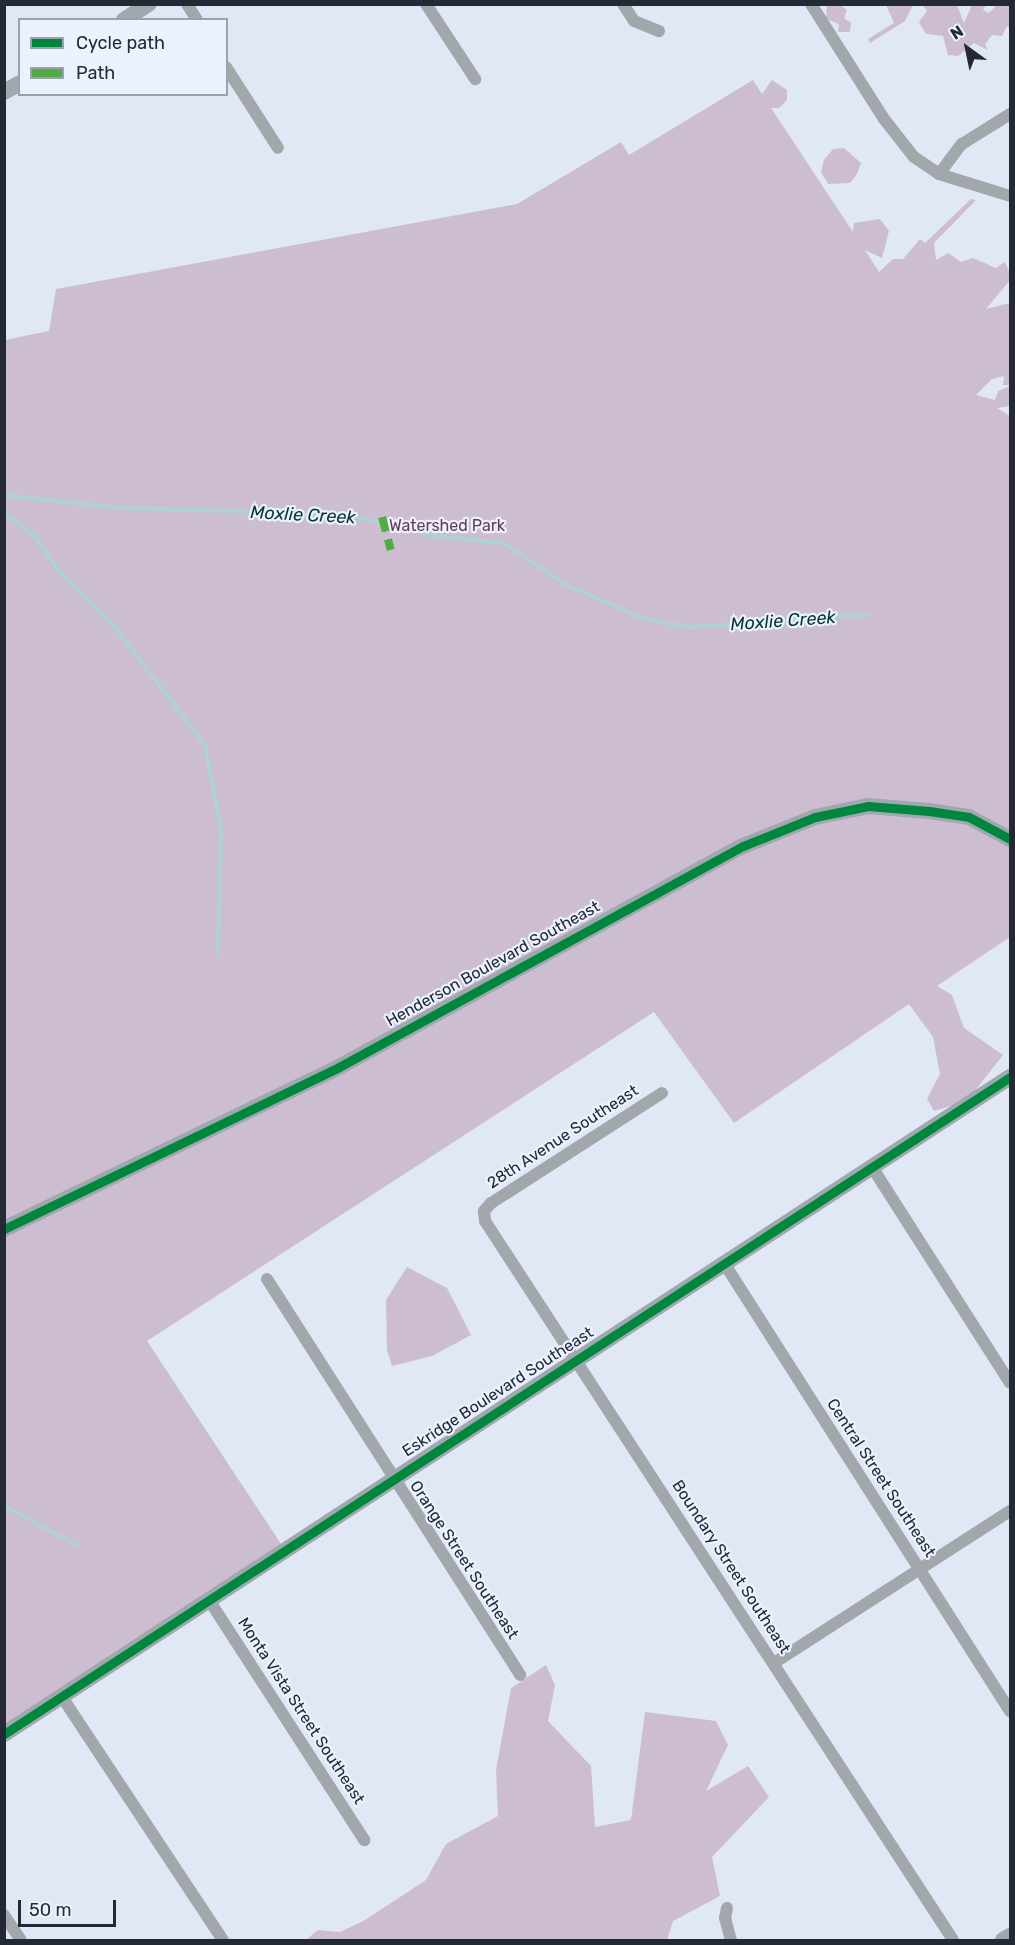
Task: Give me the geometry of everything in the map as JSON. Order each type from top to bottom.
[{"type":"street","points":[[127,18],[149,4]]},
{"type":"street","points":[[187,4],[196,18]]},
{"type":"street","points":[[426,4],[475,79]]},
{"type":"street","points":[[623,4],[634,21],[659,32]]},
{"type":"street","points":[[811,4],[900,143],[939,174],[1011,196]]},
{"type":"street","points":[[228,70],[278,148]]},
{"type":"street","points":[[4,92],[18,84]]},
{"type":"street","points":[[939,174],[962,144],[1011,114]]},
{"type":"street","name":"Henderson Boulevard Southeast","points":[[4,1229],[339,1067],[743,846],[815,817],[868,806],[929,811],[969,817],[1011,839]]},
{"type":"street","name":"Eskridge Boulevard Southeast","points":[[4,1734],[575,1359],[1011,1077]]},
{"type":"street","name":"28th Avenue Southeast","points":[[484,1211],[662,1093]]},
{"type":"street","points":[[872,1167],[1011,1383]]},
{"type":"street","name":"Boundary Street Southeast","points":[[484,1211],[485,1221],[953,1941]]},
{"type":"street","name":"Central Street Southeast","points":[[724,1263],[1011,1711]]},
{"type":"street","name":"Orange Street Southeast","points":[[267,1279],[520,1675]]},
{"type":"street","points":[[774,1663],[1011,1511]]},
{"type":"street","name":"Monta Vista Street Southeast","points":[[209,1600],[364,1840]]},
{"type":"street","points":[[62,1697],[223,1941]]},
{"type":"street","points":[[727,1908],[725,1918],[732,1941]]},
{"type":"street","points":[[4,1915],[21,1941]]},
{"type":"street","points":[[1003,1941],[1011,1936]]},
{"type":"green space","points":[[827,5],[840,5],[847,10],[844,18],[851,23],[850,32],[838,32],[839,24],[826,19]]},
{"type":"green space","points":[[886,5],[913,5],[905,21],[870,43],[868,39],[894,23]]},
{"type":"green space","points":[[923,5],[957,5],[964,23],[972,5],[986,5],[983,10],[989,13],[997,5],[1010,5],[1010,28],[1007,26],[1002,36],[992,35],[985,44],[988,50],[974,43],[958,56],[948,55],[943,36],[926,34],[919,22],[927,11]]},
{"type":"green space","name":"Watershed Park","points":[[753,80],[762,94],[772,80],[787,90],[787,100],[779,108],[771,108],[853,232],[854,223],[880,219],[889,231],[882,258],[865,250],[879,272],[893,259],[903,259],[920,239],[925,243],[971,199],[976,200],[934,243],[936,260],[948,253],[961,262],[973,258],[996,268],[1005,262],[1010,274],[1010,280],[986,309],[1010,303],[1010,385],[1003,385],[1004,376],[992,379],[976,395],[995,400],[998,391],[1010,386],[1010,406],[997,408],[1010,416],[1010,937],[937,986],[952,995],[964,1028],[1003,1055],[967,1101],[934,1111],[927,1099],[940,1074],[933,1037],[909,1004],[734,1123],[654,1012],[147,1341],[285,1550],[5,1733],[5,340],[49,331],[56,289],[517,204],[621,142],[629,155]]},
{"type":"green space","points":[[844,148],[861,163],[857,174],[850,183],[828,184],[821,172],[824,160],[833,149]]},
{"type":"green space","points":[[407,1267],[447,1288],[471,1335],[432,1356],[392,1366],[387,1350],[386,1300]]},
{"type":"green space","points":[[546,1665],[555,1685],[548,1721],[591,1766],[595,1827],[631,1820],[645,1712],[716,1721],[728,1745],[706,1791],[748,1766],[769,1797],[712,1857],[720,1896],[673,1921],[667,1940],[310,1940],[308,1938],[318,1930],[340,1932],[365,1920],[426,1880],[446,1844],[498,1816],[496,1770],[511,1688]]},
{"type":"waterway","name":"Moxlie Creek","points":[[4,495],[119,508],[345,514],[434,536],[503,543],[567,585],[644,619],[690,627],[867,615]]},
{"type":"waterway","points":[[4,513],[35,536],[57,569],[110,621],[205,745],[221,829],[218,953]]},
{"type":"waterway","points":[[4,1505],[77,1546]]},
{"type":"marked path","points":[[382,517],[391,550]]},
{"type":"cycle path","points":[[4,1229],[339,1067],[743,846],[815,817],[868,806],[929,811],[969,817],[1010,839]]},
{"type":"cycle path","points":[[4,1734],[1010,1077]]}]
